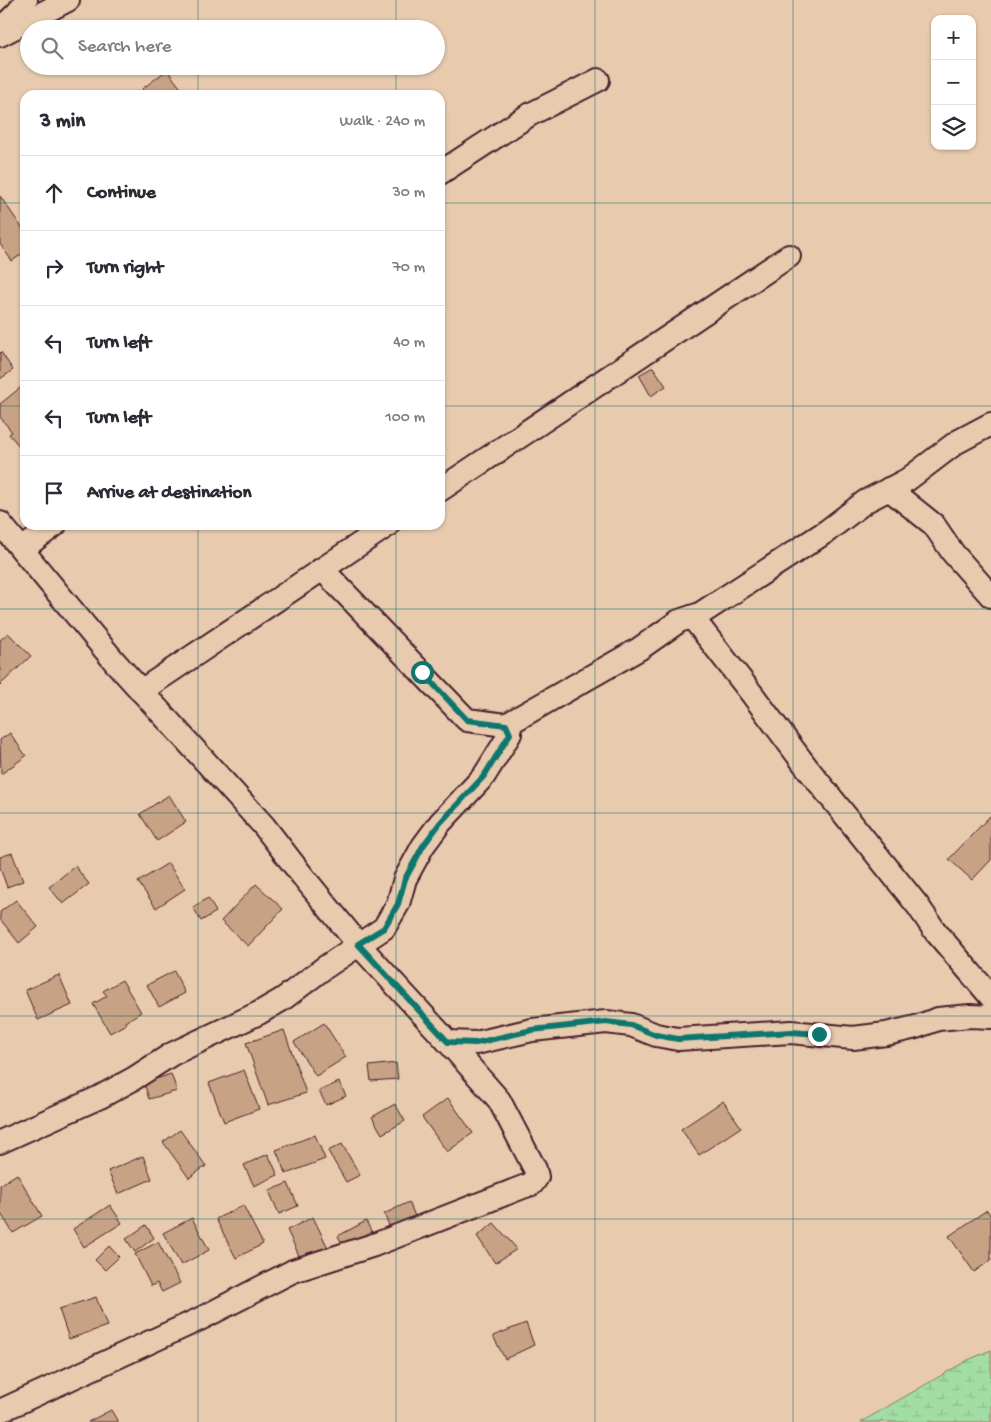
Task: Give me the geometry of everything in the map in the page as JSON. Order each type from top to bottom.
[{"type":"street","points":[[0,30],[26,0]]},
{"type":"street","points":[[29,20],[68,0]]},
{"type":"street","points":[[0,35],[20,25]]},
{"type":"street","points":[[445,170],[529,115],[598,80]]},
{"type":"street","points":[[445,487],[789,256]]},
{"type":"street","points":[[322,569],[467,720],[506,725],[639,649],[679,621],[700,614],[827,531],[866,501],[907,480],[957,442],[991,424]]},
{"type":"street","points":[[889,489],[934,525],[953,553],[991,596]]},
{"type":"street","points":[[0,523],[80,622],[264,826],[300,874],[358,944],[499,1100],[535,1169],[536,1177],[532,1184],[374,1245],[293,1271],[200,1318],[0,1411]]},
{"type":"street","points":[[22,549],[48,530]]},
{"type":"street","points":[[141,691],[380,530]]},
{"type":"street","points":[[692,617],[808,769],[918,906],[935,930],[991,997]]},
{"type":"street","points":[[0,1142],[100,1096],[133,1079],[172,1054],[259,1013],[283,999],[358,944],[384,928],[398,904],[405,879],[423,846],[440,823],[484,776],[510,734],[506,725]]},
{"type":"street","points":[[448,1042],[476,1043],[532,1030],[606,1022],[631,1025],[656,1035],[678,1039],[791,1032],[853,1038],[886,1034],[916,1027],[938,1019],[970,1016],[991,1017]]},
{"type":"green space","points":[[991,1350],[991,1422],[861,1422],[968,1360]]},
{"type":"building","points":[[160,75],[171,75],[182,90],[143,90]]},
{"type":"building","points":[[0,196],[20,225],[20,255],[12,261],[0,244]]},
{"type":"building","points":[[0,353],[13,370],[0,379]]},
{"type":"building","points":[[653,367],[666,386],[651,396],[639,375]]},
{"type":"building","points":[[20,388],[20,447],[9,434],[12,432],[0,417],[0,404]]},
{"type":"building","points":[[8,633],[31,656],[0,685],[0,640]]},
{"type":"building","points":[[10,733],[26,756],[1,774],[0,740]]},
{"type":"building","points":[[169,795],[186,822],[157,841],[140,814]]},
{"type":"building","points":[[991,815],[991,860],[972,880],[949,859]]},
{"type":"building","points":[[12,853],[23,881],[7,887],[0,868],[0,857]]},
{"type":"building","points":[[168,863],[185,889],[156,908],[138,882]]},
{"type":"building","points":[[75,866],[89,884],[63,904],[49,887]]},
{"type":"building","points":[[256,884],[283,909],[248,946],[221,921]]},
{"type":"building","points":[[208,898],[216,912],[201,921],[193,907]]},
{"type":"building","points":[[16,900],[38,927],[19,943],[0,919],[0,912]]},
{"type":"building","points":[[174,971],[185,993],[159,1007],[147,985]]},
{"type":"building","points":[[59,975],[72,1005],[38,1020],[25,990]]},
{"type":"building","points":[[122,980],[141,1012],[125,1022],[126,1024],[110,1033],[93,1004],[107,996],[103,991]]},
{"type":"building","points":[[324,1023],[346,1057],[316,1076],[294,1042]]},
{"type":"building","points":[[284,1030],[306,1093],[268,1105],[246,1043]]},
{"type":"building","points":[[396,1063],[398,1079],[371,1081],[369,1066]]},
{"type":"building","points":[[244,1070],[259,1109],[224,1122],[209,1083]]},
{"type":"building","points":[[171,1074],[177,1091],[149,1099],[144,1083]]},
{"type":"building","points":[[339,1082],[346,1096],[326,1105],[319,1091]]},
{"type":"building","points":[[448,1098],[473,1133],[447,1152],[422,1117]]},
{"type":"building","points":[[723,1101],[741,1127],[699,1155],[681,1129]]},
{"type":"building","points":[[395,1104],[405,1121],[382,1134],[372,1117]]},
{"type":"building","points":[[180,1130],[206,1166],[189,1178],[163,1142]]},
{"type":"building","points":[[315,1135],[325,1159],[286,1174],[276,1150]]},
{"type":"building","points":[[342,1144],[360,1175],[346,1182],[328,1151]]},
{"type":"building","points":[[268,1154],[278,1175],[254,1186],[244,1165]]},
{"type":"building","points":[[143,1156],[152,1179],[118,1194],[108,1171]]},
{"type":"building","points":[[17,1174],[42,1216],[13,1233],[0,1212],[0,1185]]},
{"type":"building","points":[[288,1183],[298,1206],[279,1214],[269,1191]]},
{"type":"building","points":[[409,1202],[417,1221],[392,1232],[384,1214]]},
{"type":"building","points":[[110,1205],[122,1223],[84,1247],[73,1229]]},
{"type":"building","points":[[243,1205],[263,1244],[236,1258],[216,1219]]},
{"type":"building","points":[[987,1210],[991,1217],[991,1260],[974,1272],[949,1236]]},
{"type":"building","points":[[313,1217],[329,1250],[302,1262],[287,1230]]},
{"type":"building","points":[[192,1218],[209,1250],[181,1265],[163,1233]]},
{"type":"building","points":[[366,1221],[375,1238],[347,1253],[338,1236]]},
{"type":"building","points":[[494,1223],[517,1249],[495,1263],[477,1236]]},
{"type":"building","points":[[146,1225],[154,1238],[135,1252],[126,1239]]},
{"type":"building","points":[[158,1242],[180,1283],[162,1292],[157,1283],[151,1286],[135,1254]]},
{"type":"building","points":[[109,1246],[119,1257],[105,1270],[95,1260]]},
{"type":"building","points":[[96,1297],[107,1326],[69,1339],[59,1309]]},
{"type":"building","points":[[526,1323],[534,1345],[505,1359],[493,1336]]},
{"type":"building","points":[[111,1410],[118,1422],[88,1422]]},
{"type":"route","points":[[422,672],[467,720],[506,725],[510,734],[484,776],[440,823],[423,846],[405,879],[398,904],[384,928],[358,944],[448,1042],[476,1043],[532,1030],[606,1022],[631,1025],[656,1035],[678,1039],[791,1032],[819,1034]]}]
